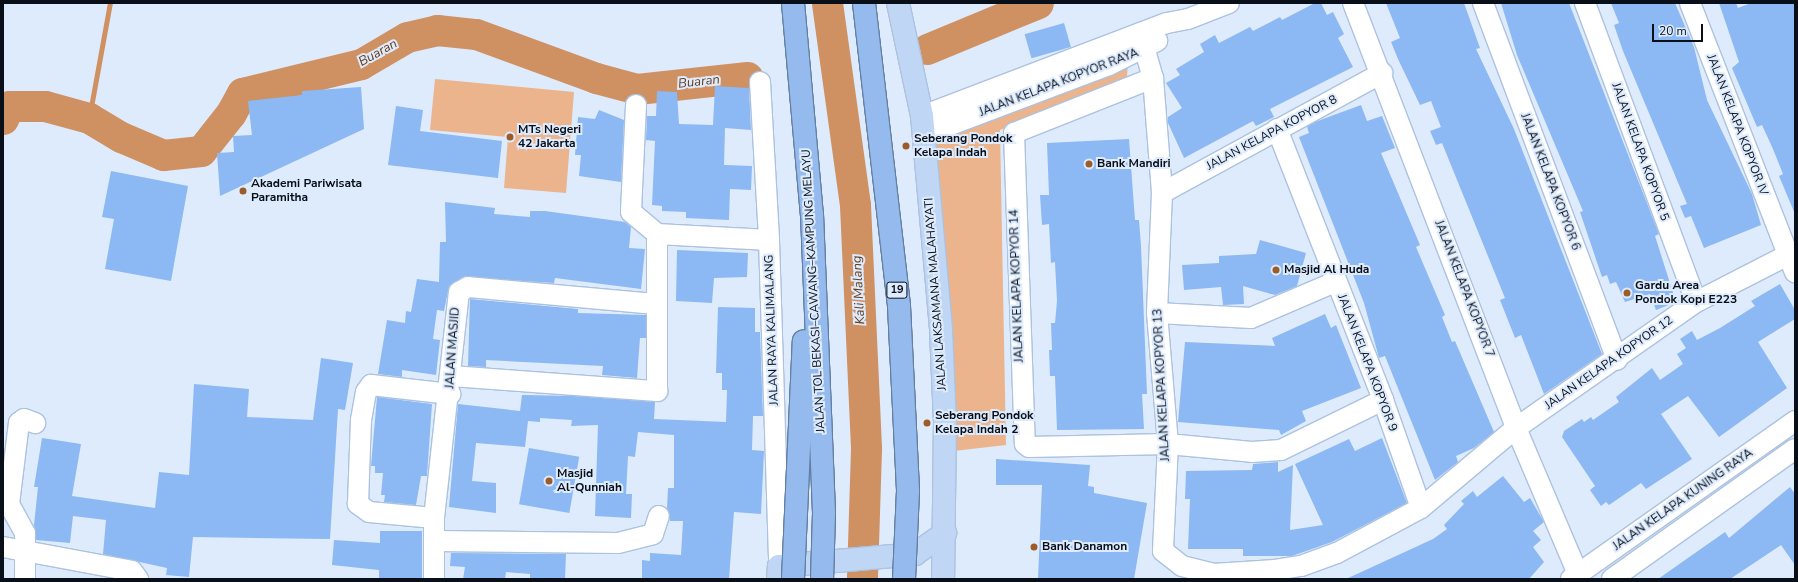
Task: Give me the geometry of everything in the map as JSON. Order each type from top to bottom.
[{"type":"highway","name":"JALAN TOL BEKASI–CAWANG–KAMPUNG MELAYU","points":[[793,3],[812,214],[824,512],[816,572]]},
{"type":"highway","name":"19","points":[[864,3],[899,306],[908,491],[904,579]]},
{"type":"highway","points":[[783,575],[812,214]]},
{"type":"main road","name":"JALAN LAKSAMANA MALAHAYATI","points":[[898,3],[907,35],[923,125],[941,331],[945,533],[943,575]]},
{"type":"main road","name":"JALAN LAKSAMANA MALAHAYATI","points":[[907,35],[908,3]]},
{"type":"main road","points":[[783,575],[816,572],[912,554],[945,533]]},
{"type":"main road","points":[[912,554],[943,575]]},
{"type":"street","name":"JALAN KELAPA KOPYOR RAYA","points":[[923,125],[1143,41],[1188,19],[1229,3]]},
{"type":"street","name":"JALAN KELAPA KOPYOR 7","points":[[1353,3],[1382,73],[1516,428],[1575,576]]},
{"type":"street","name":"JALAN KELAPA KOPYOR 6","points":[[1483,3],[1617,360]]},
{"type":"street","name":"JALAN KELAPA KOPYOR 5","points":[[1585,3],[1696,302]]},
{"type":"street","name":"JALAN KELAPA KOPYOR IV","points":[[1690,3],[1783,226],[1792,264]]},
{"type":"street","name":"JALAN KELAPA KOPYOR 13","points":[[1143,41],[1152,78],[1162,193],[1157,313],[1168,444],[1163,550],[1182,566],[1213,574],[1301,566],[1337,553],[1421,508],[1516,428]]},
{"type":"street","name":"JALAN KELAPA KOPYOR 8","points":[[1162,193],[1382,73]]},
{"type":"street","name":"JALAN KELAPA KOPYOR 14","points":[[1152,78],[1014,133],[1022,439],[1029,447],[1168,444]]},
{"type":"street","name":"JALAN RAYA KALIMALANG","points":[[760,82],[769,240],[783,575]]},
{"type":"street","points":[[636,105],[631,212],[657,234],[769,240]]},
{"type":"street","name":"JALAN KELAPA KOPYOR 9","points":[[1277,129],[1335,282],[1383,400],[1421,508]]},
{"type":"street","points":[[434,518],[369,512],[358,504],[361,420],[366,392],[372,385],[451,385],[657,391],[657,234]]},
{"type":"street","name":"JALAN KELAPA KOPYOR 12","points":[[1516,428],[1617,360],[1696,302],[1792,264]]},
{"type":"street","points":[[1157,313],[1251,318],[1335,282]]},
{"type":"street","name":"JALAN MASJID","points":[[434,579],[436,541],[434,518],[451,385],[457,298],[463,288],[656,304]]},
{"type":"street","points":[[1168,444],[1252,452],[1281,450],[1383,400]]},
{"type":"street","points":[[25,579],[27,552],[25,533],[9,504],[19,422],[24,419],[35,422]]},
{"type":"street","name":"JALAN KELAPA KUNING RAYA","points":[[1575,576],[1795,420]]},
{"type":"street","name":"JALAN KELAPA KUNING RAYA","points":[[1612,579],[1795,449]]},
{"type":"street","points":[[436,541],[618,543],[653,534],[659,516]]},
{"type":"street","points":[[3,547],[132,571],[138,579]]},
{"type":"shaded area","points":[[1128,58],[1127,78],[1000,130],[1006,445],[945,452],[924,135]]},
{"type":"shaded area","points":[[435,79],[574,92],[566,193],[504,188],[508,137],[430,130]]},
{"type":"building","points":[[1315,3],[1321,3],[1327,15],[1333,12],[1344,34],[1338,38],[1353,67],[1270,109],[1274,117],[1256,126],[1253,121],[1184,158],[1168,123],[1168,117],[1182,108],[1166,83],[1180,75],[1176,69],[1204,52],[1200,44],[1215,35],[1219,43],[1250,27],[1253,31],[1280,17],[1282,20]]},
{"type":"building","points":[[1386,3],[1464,3],[1480,48],[1476,49],[1514,129],[1602,354],[1544,394],[1521,335],[1515,338],[1500,300],[1505,298],[1442,143],[1436,145],[1430,131],[1441,127],[1431,101],[1420,105],[1391,42],[1400,38]]},
{"type":"building","points":[[1501,3],[1569,3],[1659,234],[1655,236],[1676,302],[1656,310],[1650,294],[1625,302],[1616,282],[1610,284],[1607,275],[1602,277],[1580,212],[1583,211],[1517,55]]},
{"type":"building","points":[[1611,3],[1675,3],[1694,47],[1707,100],[1752,194],[1761,225],[1704,248],[1691,216],[1685,218],[1680,206],[1687,204],[1623,51],[1614,25],[1619,23]]},
{"type":"building","points":[[1719,3],[1736,3],[1738,8],[1751,3],[1795,3],[1795,214],[1779,176],[1783,174],[1773,149],[1762,125],[1757,127],[1732,68],[1739,62]]},
{"type":"building","points":[[1064,23],[1071,47],[1031,58],[1025,34]]},
{"type":"building","points":[[715,86],[749,88],[751,130],[725,128],[724,165],[752,166],[751,190],[730,189],[729,220],[686,218],[686,212],[662,211],[662,206],[652,205],[655,141],[646,140],[647,116],[656,116],[657,91],[677,92],[679,124],[713,125]]},
{"type":"building","points":[[361,87],[364,129],[220,196],[217,153],[234,152],[233,136],[252,135],[248,101],[302,95],[302,91]]},
{"type":"building","points":[[1361,105],[1367,121],[1382,116],[1395,148],[1381,153],[1420,245],[1416,247],[1445,315],[1442,317],[1452,342],[1455,341],[1494,432],[1474,448],[1456,456],[1458,462],[1435,480],[1385,356],[1379,358],[1364,303],[1299,137],[1309,133],[1307,127],[1315,122]]},
{"type":"building","points":[[396,106],[423,110],[420,131],[502,141],[498,178],[388,165]]},
{"type":"building","points":[[599,110],[624,120],[621,182],[579,176],[581,155],[575,155],[578,117],[595,119]]},
{"type":"building","points":[[1129,139],[1135,220],[1139,220],[1141,246],[1147,394],[1142,394],[1144,429],[1057,430],[1055,376],[1050,376],[1049,350],[1052,350],[1051,323],[1055,323],[1057,301],[1055,262],[1051,263],[1049,224],[1042,225],[1040,195],[1049,195],[1047,143]]},
{"type":"building","points":[[111,171],[188,186],[171,281],[105,269],[114,219],[102,217]]},
{"type":"building","points":[[445,202],[495,208],[494,214],[530,217],[530,211],[545,211],[625,222],[631,227],[629,248],[645,249],[641,289],[555,278],[554,283],[463,277],[449,286],[444,311],[437,310],[433,339],[440,340],[436,375],[402,370],[402,377],[378,374],[387,320],[405,323],[406,311],[411,312],[417,279],[439,282],[440,242],[446,242]]},
{"type":"building","points":[[1260,240],[1306,253],[1297,286],[1275,295],[1243,286],[1244,304],[1223,305],[1221,287],[1184,290],[1182,265],[1219,263],[1219,256],[1256,254]]},
{"type":"building","points":[[677,250],[748,253],[747,277],[714,278],[712,303],[676,301]]},
{"type":"building","points":[[1780,284],[1795,310],[1795,319],[1758,342],[1787,388],[1719,437],[1688,396],[1661,414],[1692,459],[1646,489],[1641,483],[1609,505],[1606,502],[1601,506],[1590,490],[1595,486],[1562,437],[1564,431],[1582,419],[1584,422],[1591,417],[1593,420],[1619,402],[1616,397],[1652,368],[1660,380],[1683,364],[1677,354],[1686,348],[1680,339],[1692,331],[1697,340],[1720,328],[1755,306],[1751,301]]},
{"type":"building","points":[[470,299],[578,309],[578,313],[646,315],[646,338],[640,338],[637,378],[602,375],[603,366],[486,360],[486,367],[468,366]]},
{"type":"building","points":[[718,307],[755,308],[755,332],[760,332],[763,416],[753,416],[752,450],[764,451],[761,514],[734,512],[729,579],[642,579],[642,560],[650,561],[650,553],[681,555],[683,521],[670,521],[667,508],[668,488],[674,488],[674,435],[638,432],[635,457],[628,456],[626,494],[632,494],[631,518],[595,516],[598,425],[571,426],[572,420],[540,418],[540,422],[528,421],[525,447],[476,443],[472,481],[496,483],[496,513],[449,507],[458,404],[520,411],[522,395],[574,396],[655,402],[654,419],[726,422],[727,390],[722,390],[722,373],[716,373]]},
{"type":"building","points":[[1325,314],[1331,328],[1336,325],[1361,388],[1302,411],[1306,421],[1281,435],[1279,430],[1178,422],[1185,342],[1275,346],[1272,338]]},
{"type":"building","points":[[321,358],[353,363],[345,410],[338,409],[330,539],[193,537],[189,577],[166,575],[167,568],[103,554],[106,520],[73,516],[70,543],[36,540],[34,525],[38,487],[34,487],[42,438],[81,444],[72,496],[155,508],[159,472],[189,475],[194,384],[249,389],[247,417],[313,420]]},
{"type":"building","points":[[377,397],[432,404],[427,476],[421,476],[416,505],[384,502],[385,495],[381,495],[383,473],[375,473],[375,466],[371,466]]},
{"type":"building","points":[[1382,438],[1407,503],[1332,542],[1292,556],[1243,556],[1243,549],[1188,549],[1190,499],[1185,499],[1186,471],[1252,470],[1253,464],[1278,462],[1278,472],[1293,465],[1290,530],[1323,525],[1295,464],[1349,439],[1355,451]]},
{"type":"building","name":"Masjid Al-Qunniah","points":[[529,448],[579,457],[569,513],[519,504]]},
{"type":"building","points":[[996,459],[1090,465],[1088,486],[1094,487],[1094,493],[1147,503],[1134,579],[1038,579],[1042,485],[996,485]]},
{"type":"building","points":[[1503,476],[1524,502],[1530,498],[1544,522],[1533,531],[1541,540],[1533,547],[1544,562],[1529,579],[1346,579],[1433,539],[1447,529],[1444,525],[1464,504],[1461,501],[1473,491],[1477,497]]},
{"type":"building","points":[[1790,487],[1795,494],[1795,565],[1781,545],[1730,579],[1658,579],[1725,532],[1729,538]]},
{"type":"building","points":[[380,531],[422,531],[422,579],[379,579],[379,570],[332,565],[334,540],[380,543]]},
{"type":"building","points":[[451,553],[566,554],[565,579],[530,579],[530,574],[506,572],[505,579],[463,579],[465,567],[450,566]]},
{"type":"waterway","points":[[89,118],[110,3]]},
{"type":"waterway","name":"Kali Malang","points":[[827,3],[855,205],[866,449],[862,579]]},
{"type":"waterway","name":"Buaran","points":[[927,49],[1038,3]]},
{"type":"waterway","name":"Buaran","points":[[3,119],[9,106],[45,106],[89,118],[121,137],[163,155],[201,151],[231,113],[242,93],[361,64],[407,37],[437,30],[476,34],[596,78],[637,89],[747,77]]},
{"type":"place","name":"MTs Negeri 42 Jakarta","points":[[510,137]]},
{"type":"place","name":"Seberang Pondok Kelapa Indah","points":[[906,146]]},
{"type":"place","name":"Bank Mandiri","points":[[1089,164]]},
{"type":"place","name":"Akademi Pariwisata Paramitha","points":[[243,191]]},
{"type":"place","name":"Masjid Al Huda","points":[[1276,270]]},
{"type":"place","name":"Gardu Area Pondok Kopi E223","points":[[1627,293]]},
{"type":"place","name":"Seberang Pondok Kelapa Indah 2","points":[[927,423]]},
{"type":"place","name":"Masjid Al-Qunniah","points":[[549,481]]},
{"type":"place","name":"Bank Danamon","points":[[1034,547]]}]
